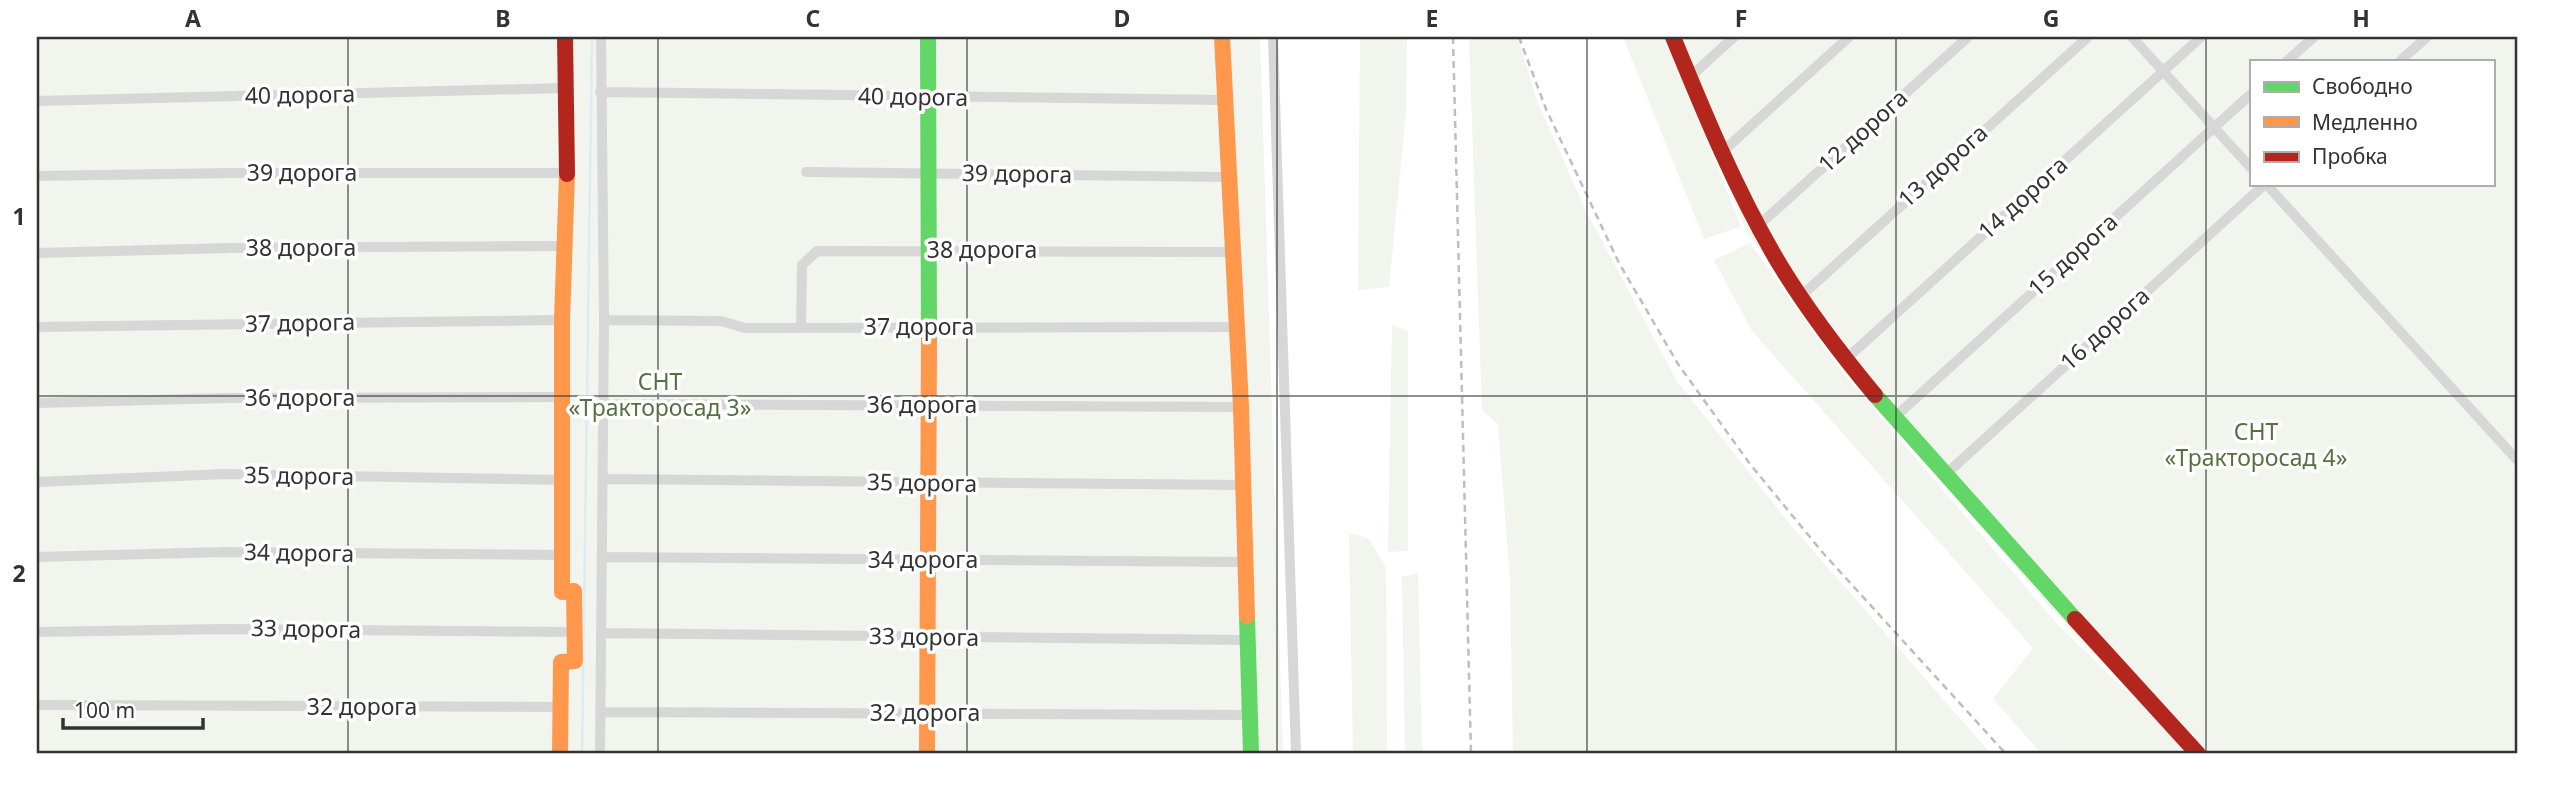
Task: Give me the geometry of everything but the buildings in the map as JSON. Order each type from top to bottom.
[{"type":"street","points":[[560,754],[561,662],[575,661],[574,592],[562,592],[562,320],[567,173],[565,37]]},
{"type":"street","points":[[600,754],[604,404],[601,37]]},
{"type":"street","points":[[927,754],[930,561],[928,37]]},
{"type":"street","points":[[1222,37],[1241,407],[1251,754]]},
{"type":"street","points":[[1273,37],[1296,754]]},
{"type":"street","points":[[1673,37],[1721,153],[1758,226],[1800,297],[1845,360],[2043,587],[2199,754]]},
{"type":"street","points":[[1690,77],[1734,37]]},
{"type":"street","points":[[1721,153],[1849,37]]},
{"type":"street","name":"12 дорога","points":[[1758,226],[1968,37]]},
{"type":"street","name":"13 дорога","points":[[1800,297],[2088,37]]},
{"type":"street","points":[[2132,37],[2250,167]]},
{"type":"street","name":"14 дорога","points":[[1845,360],[2201,37]]},
{"type":"street","points":[[2288,60],[2314,37]]},
{"type":"street","points":[[2401,60],[2427,37]]},
{"type":"street","name":"40 дорога","points":[[37,101],[564,88]]},
{"type":"street","name":"40 дорога","points":[[600,92],[1226,100]]},
{"type":"street","name":"15 дорога","points":[[1895,417],[2250,95]]},
{"type":"street","name":"39 дорога","points":[[806,172],[1229,177]]},
{"type":"street","name":"39 дорога","points":[[37,176],[567,173]]},
{"type":"street","name":"16 дорога","points":[[1945,475],[2263,186]]},
{"type":"street","points":[[2267,186],[2517,460]]},
{"type":"street","name":"38 дорога","points":[[37,253],[229,248],[564,246]]},
{"type":"street","name":"38 дорога","points":[[801,328],[802,265],[817,250],[1231,252]]},
{"type":"street","name":"37 дорога","points":[[37,327],[562,320]]},
{"type":"street","name":"37 дорога","points":[[604,320],[721,321],[745,328],[1236,327]]},
{"type":"street","name":"36 дорога","points":[[37,403],[241,398],[563,397]]},
{"type":"street","name":"36 дорога","points":[[604,404],[1241,407]]},
{"type":"street","name":"35 дорога","points":[[37,482],[224,474],[562,480]]},
{"type":"street","name":"35 дорога","points":[[603,479],[1242,485]]},
{"type":"street","name":"34 дорога","points":[[37,557],[223,552],[562,555]]},
{"type":"street","name":"34 дорога","points":[[602,557],[1244,562]]},
{"type":"street","name":"33 дорога","points":[[37,632],[223,629],[575,632]]},
{"type":"street","name":"33 дорога","points":[[601,633],[1248,640]]},
{"type":"street","name":"32 дорога","points":[[37,705],[562,707]]},
{"type":"street","name":"32 дорога","points":[[600,712],[1250,715]]},
{"type":"green space","name":"СНТ «Тракторосад 3»","points":[[37,37],[1260,37],[1283,754],[37,754]]},
{"type":"green space","points":[[1360,37],[1407,37],[1406,112],[1389,287],[1358,290]]},
{"type":"green space","points":[[1469,37],[1518,37],[1537,101],[1587,213],[1677,381],[1788,522],[1991,754],[1513,754],[1510,579],[1498,424],[1482,410]]},
{"type":"green space","points":[[1623,37],[1667,37],[1741,227],[1704,239]]},
{"type":"green space","name":"СНТ «Тракторосад 4»","points":[[1670,37],[2517,37],[2517,754],[2042,754],[1993,699],[2033,648],[1752,331],[1714,260],[1750,243],[1839,368],[2058,625],[2143,707],[2049,606],[1842,366],[1746,231]]},
{"type":"green space","points":[[1392,325],[1408,331],[1408,551],[1388,552]]},
{"type":"green space","points":[[1349,533],[1368,538],[1386,567],[1387,754],[1353,754]]},
{"type":"green space","points":[[1418,573],[1422,754],[1405,754],[1402,577]]},
{"type":"waterway","points":[[582,754],[592,37]]},
{"type":"railway","points":[[1453,37],[1471,754]]},
{"type":"railway","points":[[1519,37],[1546,109],[1619,263],[1678,364],[1750,464],[1823,553],[2006,754]]},
{"type":"traffic: fast","points":[[928,37],[929,340]]},
{"type":"traffic: fast","points":[[1875,395],[2075,619]]},
{"type":"traffic: fast","points":[[1247,616],[1251,754]]},
{"type":"traffic: slow","points":[[1222,37],[1241,407],[1247,616]]},
{"type":"traffic: slow","points":[[560,754],[561,662],[575,661],[574,591],[562,592],[562,320],[567,174]]},
{"type":"traffic: slow","points":[[927,754],[929,340]]},
{"type":"traffic: jam","points":[[565,37],[567,174]]},
{"type":"traffic: jam","points":[[1673,37],[1722,153],[1764,238],[1813,316],[1875,395]]},
{"type":"traffic: jam","points":[[2075,619],[2198,754]]}]
